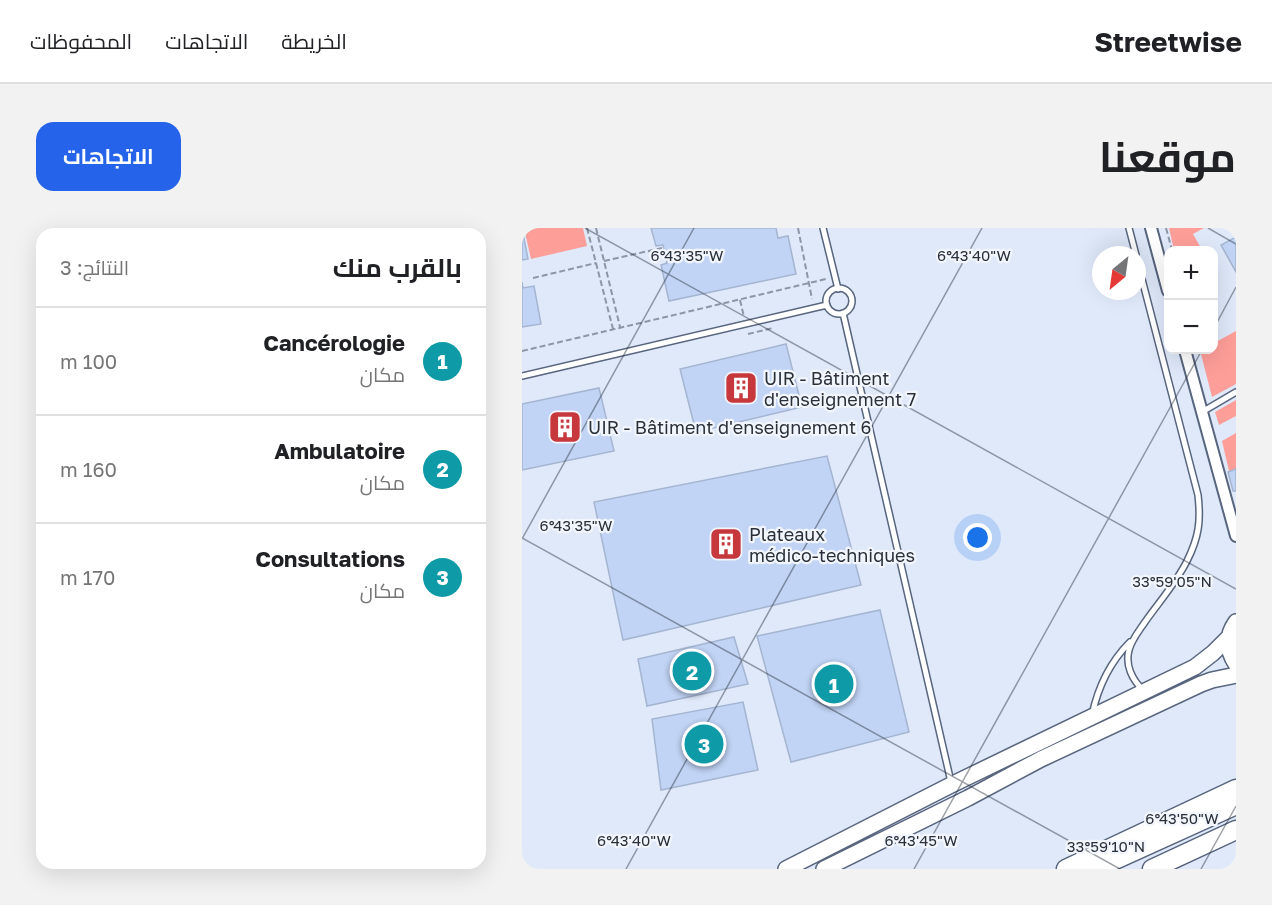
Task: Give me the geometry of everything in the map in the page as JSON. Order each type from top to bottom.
[{"type":"highway","points":[[1066,869],[1236,789]]},
{"type":"highway","points":[[1095,869],[1236,806]]},
{"type":"highway","points":[[1152,869],[1236,830]]},
{"type":"street","points":[[1151,228],[1164,276]]},
{"type":"street","points":[[1186,354],[1236,536]]},
{"type":"street","points":[[1236,622],[1232,628],[1228,646],[1230,655],[1236,664]]},
{"type":"street","points":[[786,869],[951,785],[1195,667],[1213,654],[1229,637]]},
{"type":"street","points":[[824,869],[1063,749],[1201,684],[1236,675]]},
{"type":"lane","points":[[824,228],[838,289]]},
{"type":"lane","points":[[1129,228],[1134,246]]},
{"type":"lane","points":[[838,289],[846,291],[852,301],[849,309],[839,314],[832,312],[827,305],[827,296],[838,289]]},
{"type":"lane","points":[[1145,692],[1134,680],[1129,666],[1129,650],[1186,562],[1196,537],[1200,514],[1198,495],[1146,295]]},
{"type":"lane","points":[[522,376],[827,305]]},
{"type":"lane","points":[[843,313],[951,785]]},
{"type":"lane","points":[[1202,412],[1236,392]]},
{"type":"lane","points":[[1092,718],[1095,700],[1107,673],[1122,650],[1136,636]]},
{"type":"path","points":[[588,228],[613,329]]},
{"type":"path","points":[[596,228],[620,327]]},
{"type":"path","points":[[798,228],[814,308]]},
{"type":"path","points":[[1167,228],[1171,246]]},
{"type":"path","points":[[604,261],[662,248]]},
{"type":"path","points":[[533,278],[596,263]]},
{"type":"path","points":[[522,351],[836,277]]},
{"type":"path","points":[[740,300],[746,324]]},
{"type":"shaded area","points":[[524,228],[583,228],[587,246],[531,259]]},
{"type":"shaded area","points":[[1169,228],[1204,228],[1193,234],[1200,246],[1173,246]]},
{"type":"shaded area","points":[[1236,331],[1236,384],[1212,397],[1201,354],[1218,354],[1218,341]]},
{"type":"shaded area","points":[[1236,400],[1236,416],[1219,425],[1215,412]]},
{"type":"shaded area","points":[[1236,433],[1236,469],[1229,471],[1222,441]]},
{"type":"building","points":[[522,228],[528,259],[522,260]]},
{"type":"building","points":[[651,228],[776,228],[778,238],[788,236],[796,274],[669,301],[661,265],[667,263],[663,245],[656,246]]},
{"type":"building","points":[[1236,237],[1236,272],[1221,245]]},
{"type":"building","points":[[1236,237],[1236,272],[1221,245]]},
{"type":"building","points":[[522,282],[523,288],[534,286],[541,324],[522,327]]},
{"type":"building","name":"UIR - Bâtiment d'enseignement 7","points":[[786,344],[802,407],[696,432],[680,369]]},
{"type":"building","name":"UIR - Bâtiment d'enseignement 6","points":[[599,388],[614,451],[522,470],[522,404]]},
{"type":"building","name":"Plateaux médico-techniques","points":[[827,456],[861,585],[623,640],[594,502]]},
{"type":"building","points":[[1236,469],[1236,491],[1233,491],[1228,472]]},
{"type":"building","points":[[880,610],[909,732],[791,762],[757,636]]},
{"type":"building","points":[[734,637],[748,684],[647,706],[638,659]]},
{"type":"building","points":[[743,702],[758,770],[661,790],[652,719]]},
{"type":"place","name":"UIR - Bâtiment d'enseignement 7","points":[[741,388]]},
{"type":"place","name":"UIR - Bâtiment d'enseignement 6","points":[[565,427]]},
{"type":"place","name":"Plateaux médico-techniques","points":[[726,544]]},
{"type":"place","name":"Ambulatoire","points":[[692,671]]},
{"type":"place","name":"Cancérologie","points":[[834,684]]},
{"type":"place","name":"Consultations","points":[[704,744]]}]
